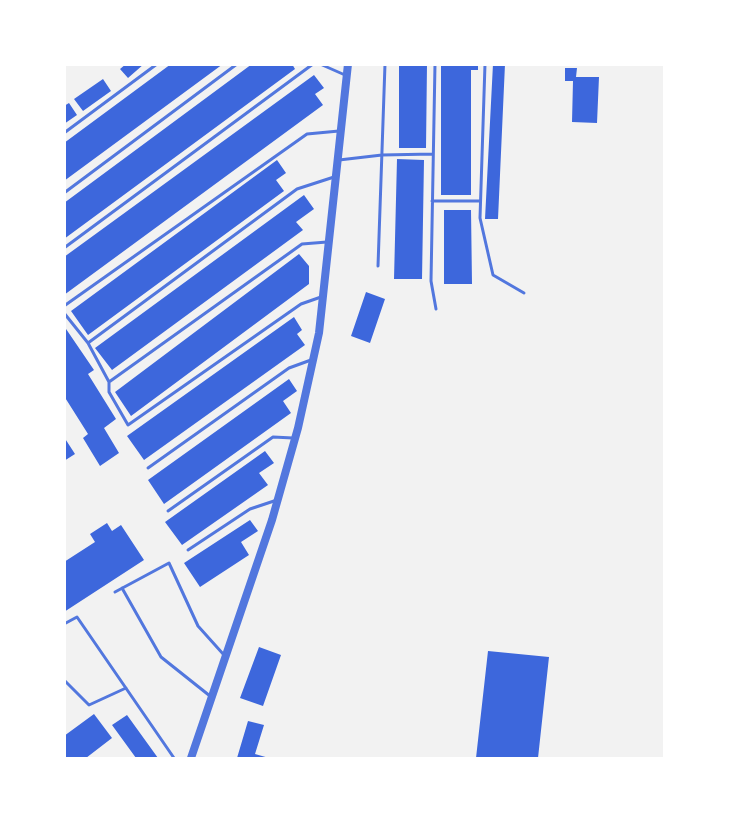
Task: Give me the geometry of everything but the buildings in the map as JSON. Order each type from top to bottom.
[{"type":"street","points":[[191,759],[278,499],[296,438],[319,333],[348,64]]},
{"type":"lane","points":[[64,133],[157,64]]},
{"type":"lane","points":[[64,193],[237,64]]},
{"type":"lane","points":[[64,248],[313,64]]},
{"type":"lane","points":[[320,64],[347,75]]},
{"type":"lane","points":[[378,266],[385,64]]},
{"type":"lane","points":[[435,64],[431,281],[436,309]]},
{"type":"lane","points":[[485,64],[480,218],[493,275],[524,294]]},
{"type":"lane","points":[[64,306],[307,134],[341,130]]},
{"type":"lane","points":[[338,160],[382,155],[433,154]]},
{"type":"lane","points":[[88,343],[297,189],[336,176]]},
{"type":"lane","points":[[432,201],[480,201]]},
{"type":"lane","points":[[110,382],[302,244],[329,242]]},
{"type":"lane","points":[[64,313],[88,343],[110,382],[109,392],[128,425],[301,304],[323,296]]},
{"type":"lane","points":[[148,468],[288,368],[313,359]]},
{"type":"lane","points":[[168,511],[273,437],[296,438]]},
{"type":"lane","points":[[188,550],[250,509],[278,499]]},
{"type":"lane","points":[[115,592],[169,563],[198,626],[226,656]]},
{"type":"lane","points":[[122,588],[161,657],[211,698]]},
{"type":"lane","points":[[64,624],[77,616],[174,759]]},
{"type":"lane","points":[[64,680],[89,705],[126,688]]}]
